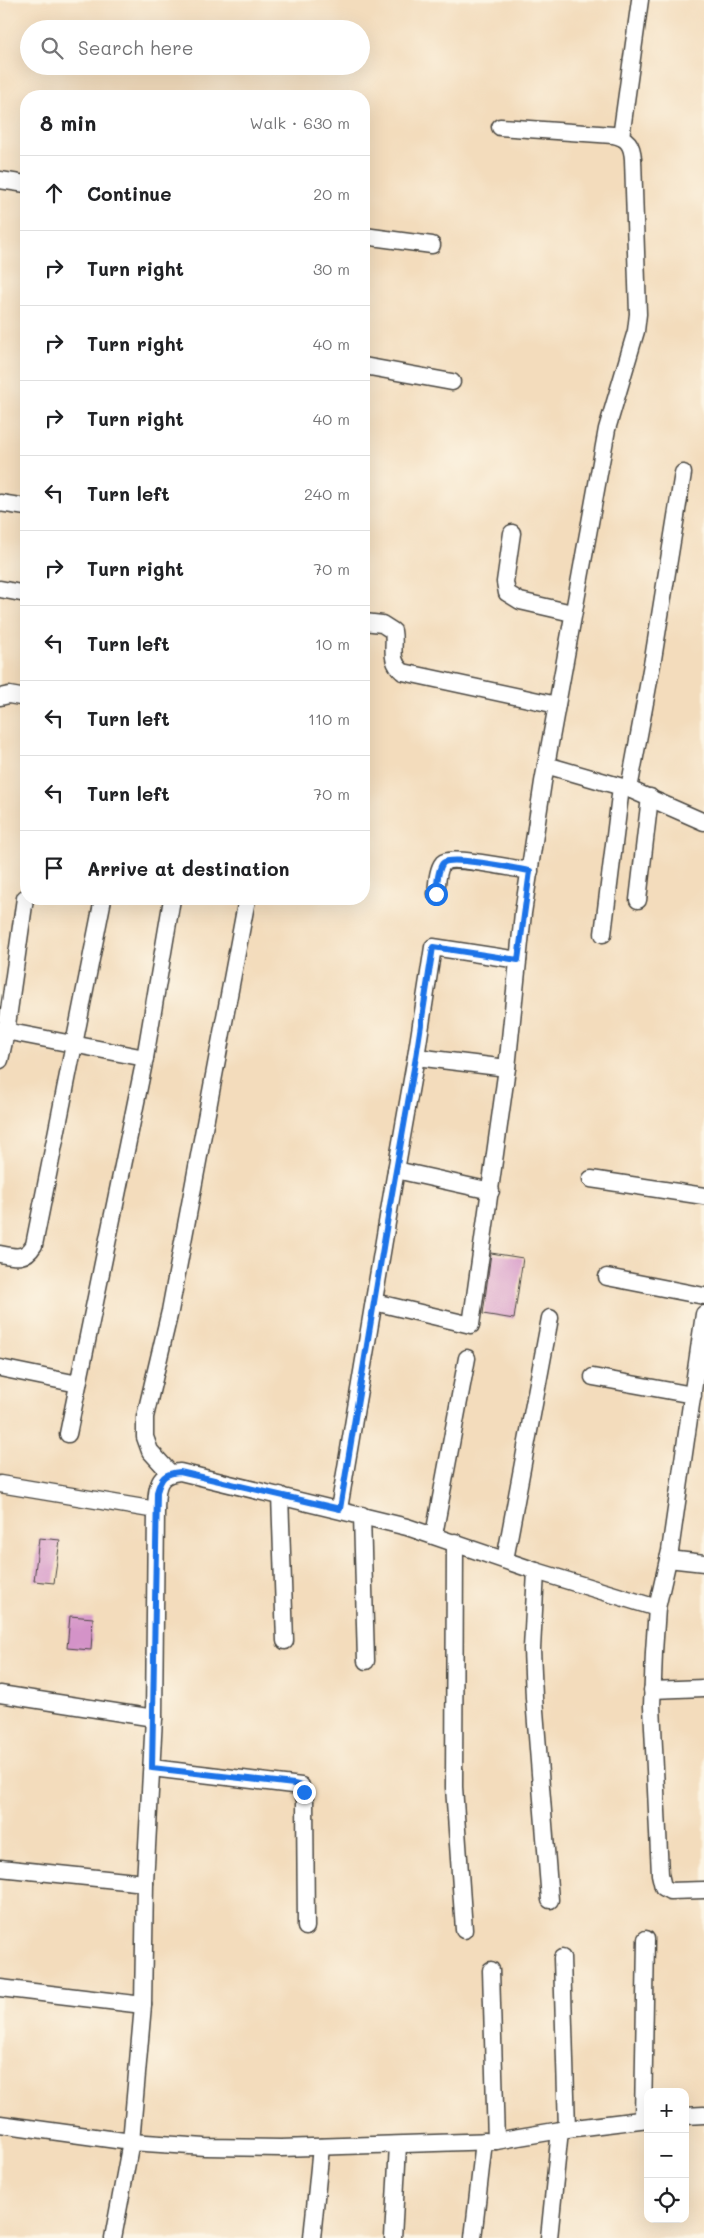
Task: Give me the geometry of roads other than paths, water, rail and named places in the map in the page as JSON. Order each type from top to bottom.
[{"type":"street","points":[[621,137],[640,0]]},
{"type":"street","points":[[374,1302],[472,1325],[507,1068],[518,960],[546,765],[572,613],[607,429],[633,346],[638,314],[634,159],[632,148],[628,141],[621,137],[578,132],[500,127]]},
{"type":"street","points":[[0,180],[20,183]]},
{"type":"street","points":[[370,237],[432,245]]},
{"type":"street","points":[[370,367],[452,382]]},
{"type":"street","points":[[603,934],[625,788],[653,659],[683,473]]},
{"type":"street","points":[[0,503],[20,506]]},
{"type":"street","points":[[512,533],[504,582],[507,593],[520,601],[572,613]]},
{"type":"street","points":[[0,589],[20,593]]},
{"type":"street","points":[[370,623],[382,624],[393,631],[393,656],[396,666],[403,672],[557,705]]},
{"type":"street","points":[[0,697],[9,695],[20,697]]},
{"type":"street","points":[[546,765],[650,797],[704,822]]},
{"type":"street","points":[[638,900],[650,797]]},
{"type":"street","points":[[436,894],[440,870],[447,861],[465,861],[530,871]]},
{"type":"street","points":[[0,1060],[3,1031],[25,905]]},
{"type":"street","points":[[0,1254],[14,1257],[23,1256],[30,1253],[34,1245],[102,905]]},
{"type":"street","points":[[68,1434],[145,1058],[171,905]]},
{"type":"street","points":[[170,1473],[150,1451],[146,1438],[146,1417],[170,1311],[246,905]]},
{"type":"street","points":[[340,1509],[433,947],[518,960]]},
{"type":"street","points":[[3,1031],[145,1058]]},
{"type":"street","points":[[416,1057],[507,1068]]},
{"type":"street","points":[[396,1170],[491,1192]]},
{"type":"street","points":[[591,1178],[704,1196]]},
{"type":"street","points":[[607,1277],[704,1296]]},
{"type":"street","points":[[704,1314],[694,1395],[668,1559],[657,1608],[652,1690],[660,1874],[663,1887],[670,1891],[704,1890]]},
{"type":"street","points":[[505,1560],[550,1318]]},
{"type":"street","points":[[434,1535],[467,1358]]},
{"type":"street","points":[[0,1368],[78,1384]]},
{"type":"street","points":[[593,1377],[694,1395]]},
{"type":"street","points":[[113,2238],[131,2142],[143,2004],[145,1883],[154,1718],[156,1510],[157,1492],[161,1479],[170,1473],[180,1472],[340,1509],[434,1535],[536,1571],[657,1608]]},
{"type":"street","points":[[0,1484],[156,1510]]},
{"type":"street","points":[[280,1495],[285,1640]]},
{"type":"street","points":[[362,1515],[366,1661]]},
{"type":"street","points":[[455,1542],[454,1787],[464,1930]]},
{"type":"street","points":[[668,1559],[704,1563]]},
{"type":"street","points":[[536,1571],[532,1649],[534,1698],[550,1900]]},
{"type":"street","points":[[652,1690],[704,1688]]},
{"type":"street","points":[[0,1694],[154,1718]]},
{"type":"street","points":[[152,1768],[301,1786],[305,1800],[306,1927]]},
{"type":"street","points":[[0,1868],[145,1883]]},
{"type":"street","points":[[645,2088],[646,1939]]},
{"type":"street","points":[[549,2238],[564,2129],[562,1958]]},
{"type":"street","points":[[473,2238],[490,2141],[491,1970]]},
{"type":"street","points":[[0,1988],[143,2004]]},
{"type":"street","points":[[689,2116],[704,2115]]},
{"type":"street","points":[[0,2124],[131,2142],[204,2147],[321,2147],[490,2141],[644,2119]]},
{"type":"street","points":[[392,2238],[398,2145]]},
{"type":"street","points":[[312,2238],[321,2147]]}]
